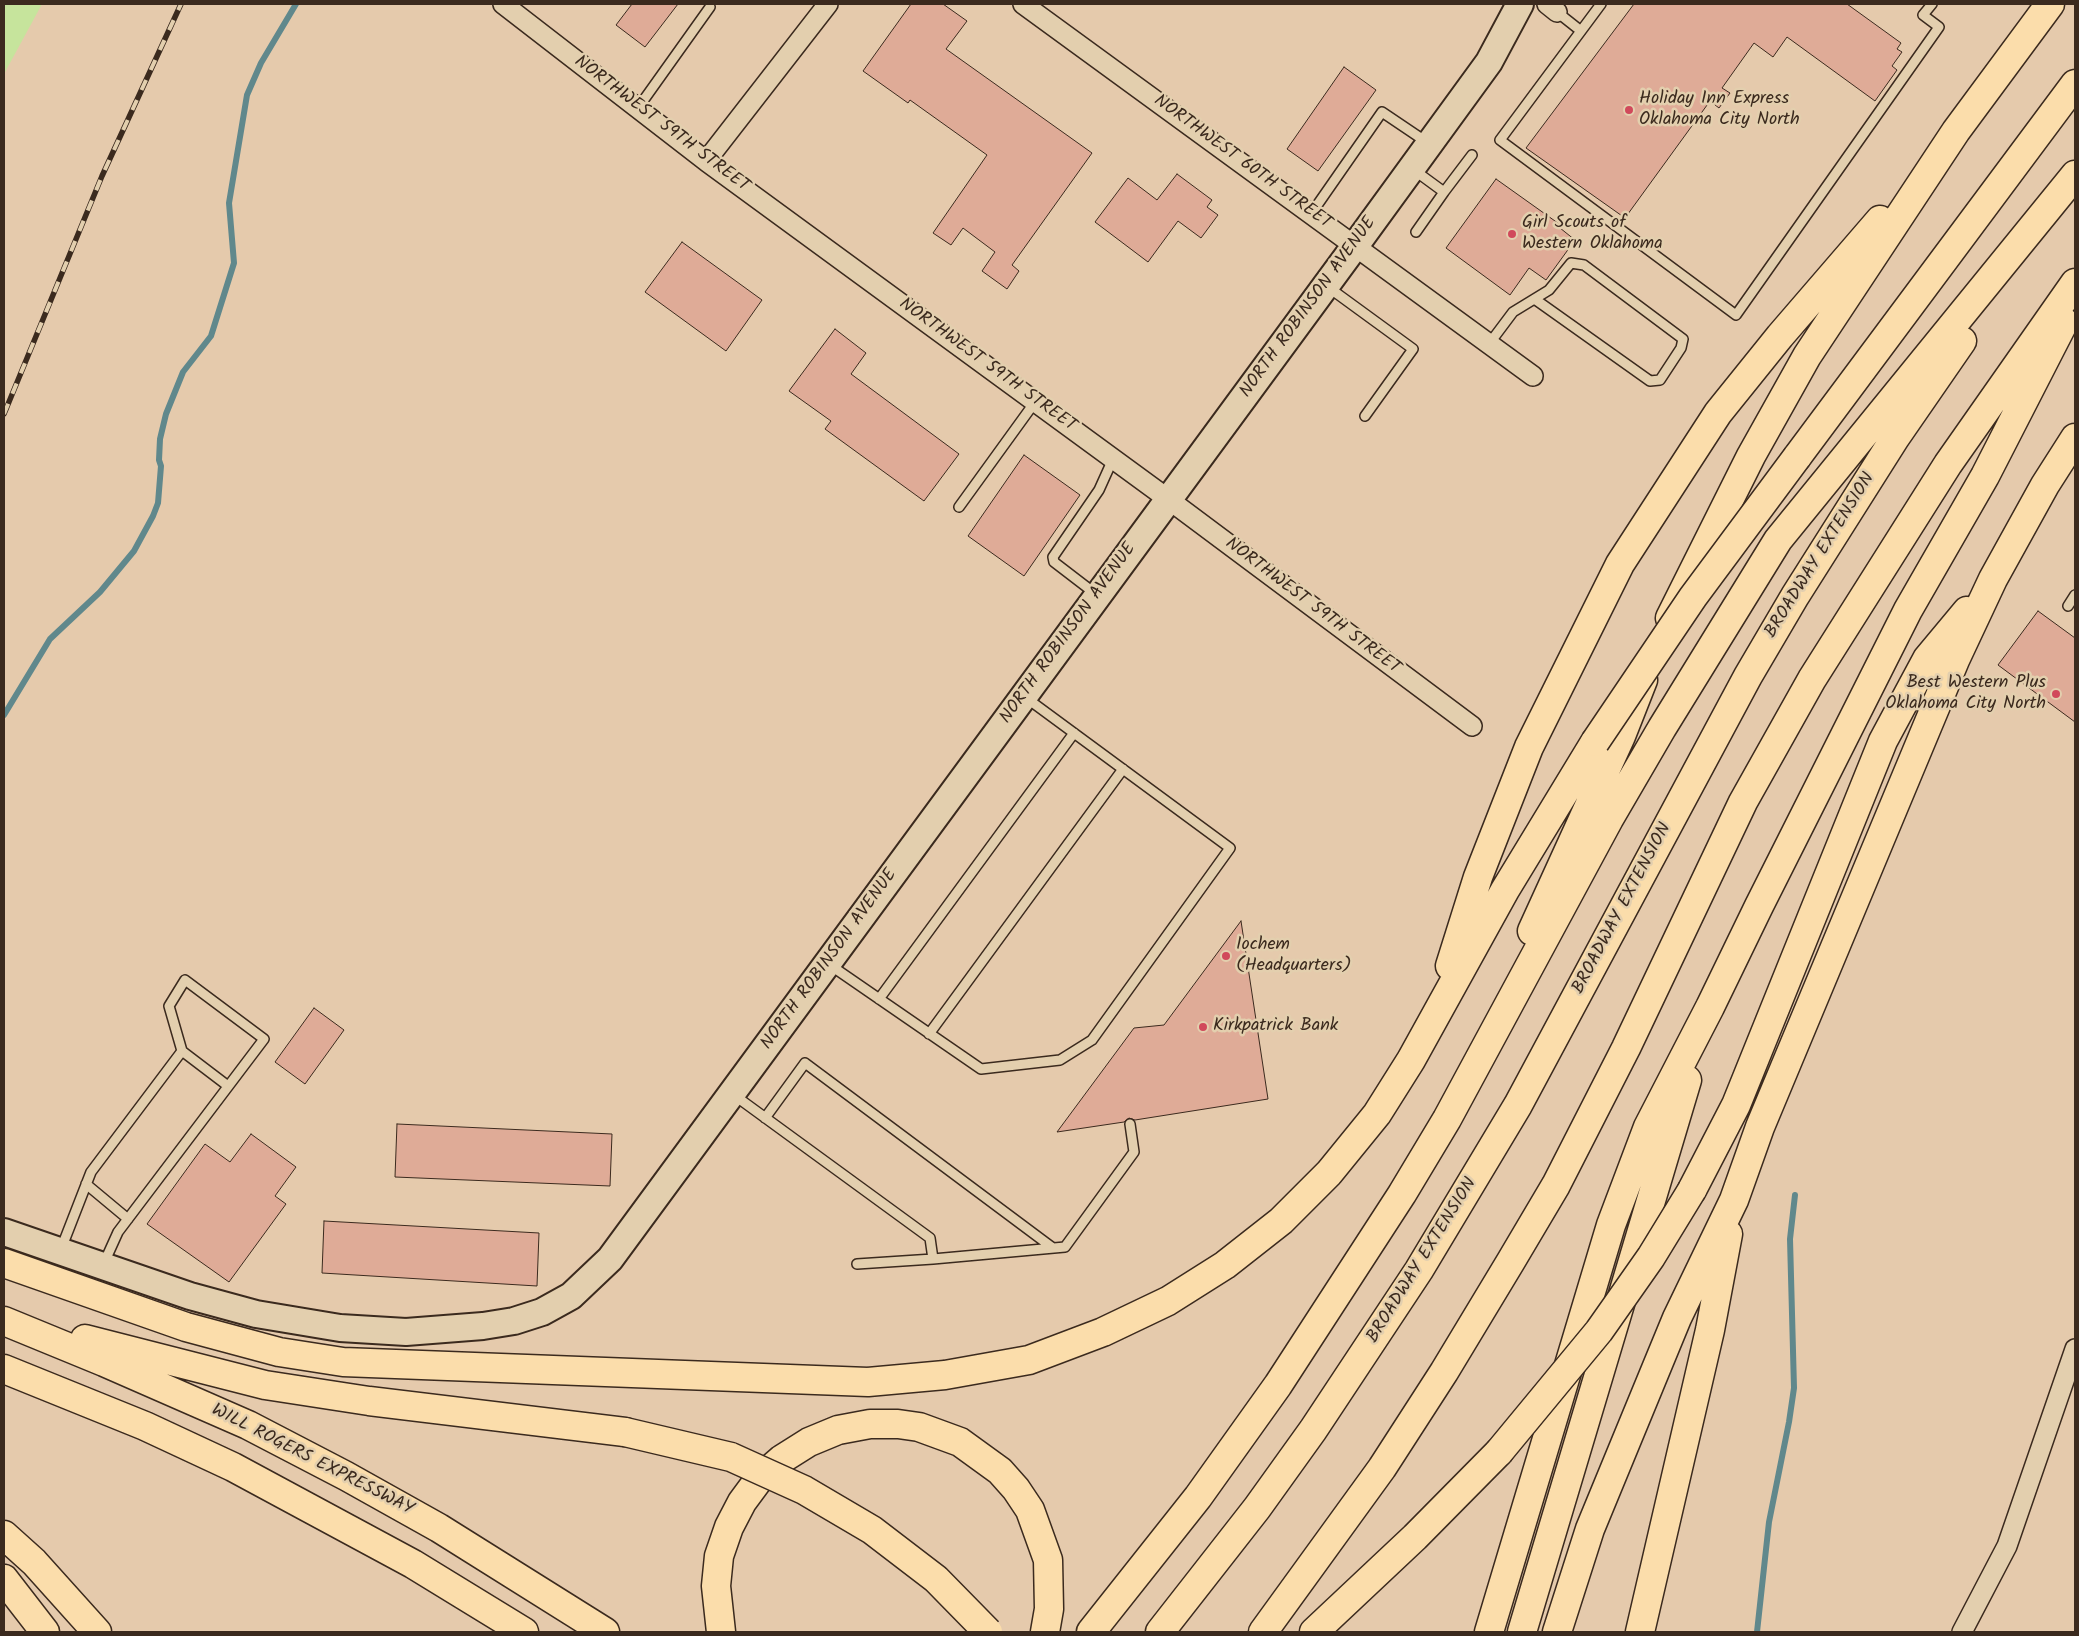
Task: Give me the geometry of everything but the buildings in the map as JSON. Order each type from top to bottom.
[{"type":"highway","points":[[1478,1062],[1547,893],[1621,736],[1659,639],[1709,536],[1807,356],[1956,131],[2050,4]]},
{"type":"highway","points":[[4,1262],[186,1327],[279,1352],[343,1362],[868,1382],[946,1375],[1029,1360],[1103,1332],[1168,1301],[1224,1265],[1281,1221],[1329,1173],[1377,1114],[1506,890],[1596,742],[1693,597],[2075,84]]},
{"type":"highway","points":[[1433,1018],[1478,877],[1529,747],[1582,636],[1620,564],[1718,413],[1780,336],[1956,131]]},
{"type":"highway","points":[[1091,1632],[1198,1496],[1278,1385],[1402,1194],[1478,1062],[1657,736],[1778,540],[2075,176]]},
{"type":"highway","name":"BROADWAY EXTENSION","points":[[1160,1632],[1251,1516],[1313,1430],[1419,1270],[1518,1105],[1717,734],[1795,596],[1895,438],[2075,176]]},
{"type":"highway","points":[[1264,1632],[1382,1468],[1444,1372],[1556,1185],[1626,1048],[1743,802],[1812,680],[1948,464],[2075,283]]},
{"type":"highway","points":[[1489,1632],[1611,1225],[1648,1127],[1908,610],[1985,476],[2075,300]]},
{"type":"highway","points":[[1557,1632],[1590,1529],[1677,1318],[1734,1200],[1764,1118],[1919,743],[1993,579],[2045,485],[2075,438]]},
{"type":"highway","points":[[1314,1632],[1415,1537],[1499,1452],[1592,1338],[1651,1257],[1692,1190],[1736,1105],[1882,741],[1927,659],[1993,579]]},
{"type":"highway","points":[[1522,1632],[1666,1146],[1710,1007]]},
{"type":"highway","points":[[1640,1632],[1710,1330],[1734,1200]]},
{"type":"highway","points":[[4,1320],[265,1384],[369,1401],[625,1432],[731,1457],[804,1490],[872,1530],[936,1579],[988,1632]]},
{"type":"highway","name":"WILL ROGERS EXPRESSWAY","points":[[4,1320],[248,1425],[346,1476],[439,1528],[605,1632]]},
{"type":"highway","points":[[4,1369],[145,1426],[233,1467],[413,1564],[524,1632]]},
{"type":"highway","points":[[721,1632],[716,1586],[719,1556],[729,1527],[742,1502],[759,1480],[782,1459],[809,1442],[838,1430],[870,1424],[919,1427],[960,1442],[1000,1471],[1016,1489],[1030,1510],[1048,1560],[1049,1609],[1045,1632]]},
{"type":"highway","points":[[4,1535],[34,1562],[96,1632]]},
{"type":"highway","points":[[4,1579],[46,1632]]},
{"type":"street","name":"NORTHWEST 59TH STREET","points":[[503,4],[706,161],[1168,499],[1472,726]]},
{"type":"street","points":[[706,161],[828,4]]},
{"type":"street","name":"NORTHWEST 60TH STREET","points":[[1023,4],[1533,376]]},
{"type":"street","name":"NORTH ROBINSON AVENUE","points":[[4,1232],[190,1296],[256,1314],[340,1328],[406,1332],[483,1326],[514,1321],[542,1312],[571,1296],[610,1259],[1326,286],[1489,62],[1520,4]]},
{"type":"street","points":[[1962,1632],[2007,1546],[2075,1349]]},
{"type":"lane","points":[[1601,4],[1500,140],[1736,315],[1938,26],[1923,15],[1932,4]]},
{"type":"lane","points":[[638,108],[710,7]]},
{"type":"lane","points":[[1552,8],[1581,31]]},
{"type":"lane","points":[[1311,214],[1382,112],[1430,144]]},
{"type":"lane","points":[[1416,232],[1472,155]]},
{"type":"lane","points":[[1412,168],[1444,192]]},
{"type":"lane","points":[[1489,344],[1513,312],[1550,290],[1572,263],[1584,265],[1683,339],[1681,348],[1660,380],[1650,381],[1536,300]]},
{"type":"lane","points":[[1326,286],[1413,349],[1365,416]]},
{"type":"lane","points":[[959,507],[1035,402]]},
{"type":"lane","points":[[1098,596],[1054,562],[1053,557],[1100,490],[1113,459]]},
{"type":"lane","points":[[2068,606],[2075,595]]},
{"type":"lane","points":[[827,963],[981,1069],[1060,1060],[1092,1040],[1230,848],[1024,696]]},
{"type":"lane","points":[[879,999],[1074,733]]},
{"type":"lane","points":[[930,1034],[1123,769]]},
{"type":"lane","points":[[103,1266],[118,1232],[264,1039],[185,980],[169,1006],[182,1051],[228,1086]]},
{"type":"lane","points":[[60,1252],[91,1172],[182,1051]]},
{"type":"lane","points":[[765,1118],[806,1063],[1053,1248]]},
{"type":"lane","points":[[732,1094],[930,1238],[932,1259]]},
{"type":"lane","points":[[857,1264],[1065,1247],[1134,1152],[1130,1124]]},
{"type":"lane","points":[[86,1184],[128,1219]]},
{"type":"green space","points":[[4,4],[42,4],[4,74]]},
{"type":"waterway","points":[[4,715],[50,639],[100,592],[134,551],[153,516],[158,503],[161,466],[159,460],[160,439],[166,414],[183,372],[211,336],[234,263],[229,203],[247,95],[261,63],[296,4]]},
{"type":"waterway","points":[[1757,1632],[1769,1522],[1794,1388],[1790,1239],[1795,1195]]},
{"type":"railway","points":[[4,414],[102,176],[181,4]]},
{"type":"place","name":"Holiday Inn Express Oklahoma City North","points":[[1629,110]]},
{"type":"place","name":"Girl Scouts of Western Oklahoma","points":[[1512,234]]},
{"type":"place","name":"Best Western Plus Oklahoma City North","points":[[2056,694]]},
{"type":"place","name":"Iochem (Headquarters)","points":[[1226,956]]},
{"type":"place","name":"Kirkpatrick Bank","points":[[1203,1027]]}]
